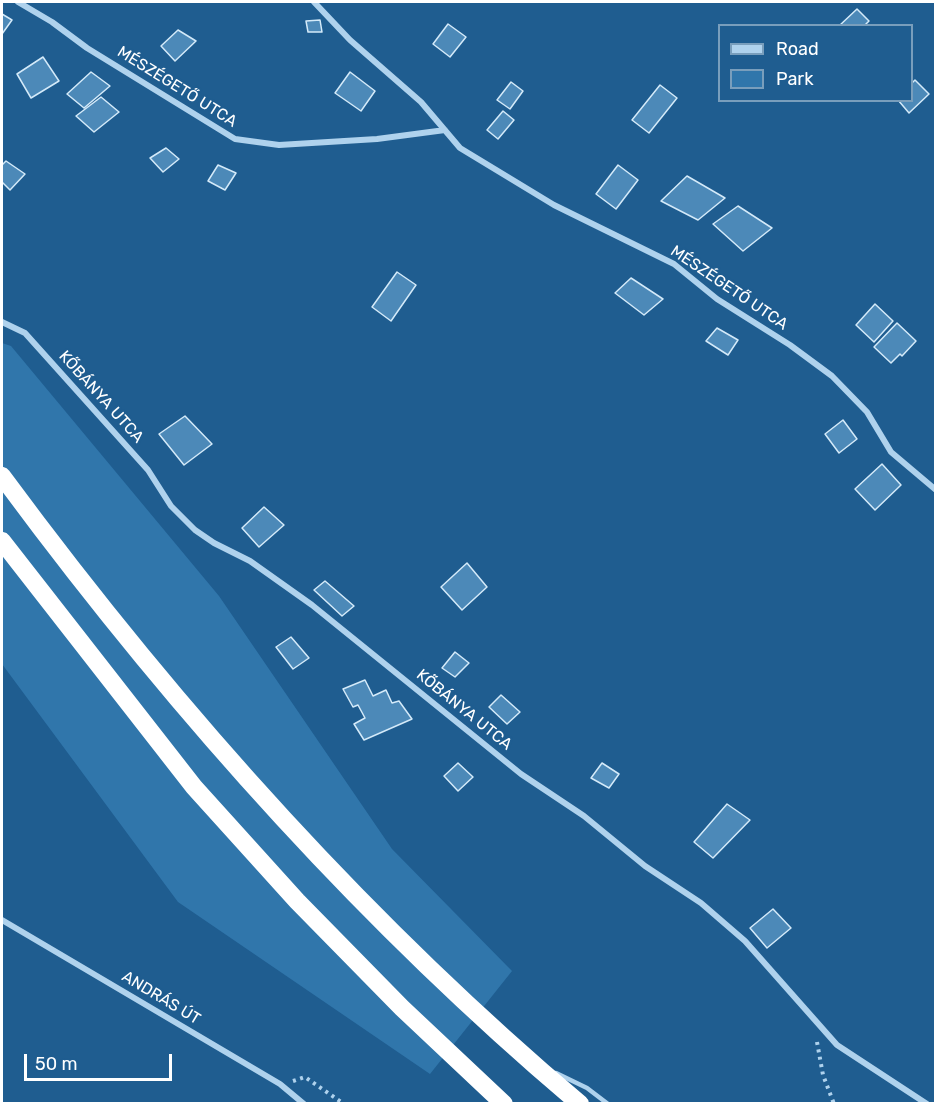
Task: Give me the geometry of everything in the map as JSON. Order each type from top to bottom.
[{"type":"highway","points":[[2,476],[106,613],[211,737],[325,863],[415,955],[526,1058],[580,1104]]},
{"type":"highway","points":[[2,541],[194,786],[297,901],[402,1008],[504,1104]]},
{"type":"street","name":"MÉSZÉGETŐ UTCA","points":[[18,2],[52,22],[87,48],[235,139],[279,145],[377,139],[445,130]]},
{"type":"street","name":"MÉSZÉGETŐ UTCA","points":[[314,2],[350,40],[421,102],[460,148],[554,205],[674,264],[717,299],[790,345],[832,376],[867,412],[891,452],[936,490]]},
{"type":"street","name":"KŐBÁNYA UTCA","points":[[2,322],[25,333],[148,470],[171,506],[195,530],[214,543],[250,561],[312,605],[521,774],[584,816],[645,866],[701,903],[745,941],[837,1045],[927,1104]]},
{"type":"street","name":"ANDRÁS ÚT","points":[[2,920],[280,1084],[304,1104]]},
{"type":"lane","points":[[526,1058],[586,1088],[608,1104]]},
{"type":"path","points":[[813,1018],[823,1075],[834,1104]]},
{"type":"path","points":[[280,1084],[305,1077],[344,1104]]},
{"type":"green space","points":[[2,343],[11,346],[219,596],[392,849],[512,971],[430,1074],[178,902],[2,664]]},
{"type":"building","points":[[857,9],[869,21],[866,24],[841,24]]},
{"type":"building","points":[[2,14],[12,20],[2,34]]},
{"type":"building","points":[[320,20],[322,32],[308,32],[306,21]]},
{"type":"building","points":[[448,24],[466,37],[450,57],[433,44]]},
{"type":"building","points":[[178,30],[196,41],[175,61],[161,46]]},
{"type":"building","points":[[43,57],[59,81],[31,98],[17,74]]},
{"type":"building","points":[[91,72],[110,86],[84,108],[67,94]]},
{"type":"building","points":[[350,72],[375,91],[361,111],[335,93]]},
{"type":"building","points":[[915,80],[929,94],[909,113],[900,102],[913,102],[913,82]]},
{"type":"building","points":[[511,82],[523,91],[510,109],[497,100]]},
{"type":"building","points":[[660,85],[677,98],[649,133],[632,120]]},
{"type":"building","points":[[101,97],[119,112],[94,132],[76,116]]},
{"type":"building","points":[[503,111],[514,120],[498,139],[487,130]]},
{"type":"building","points":[[166,148],[179,159],[163,172],[150,158]]},
{"type":"building","points":[[6,161],[25,174],[10,190],[2,182],[2,165]]},
{"type":"building","points":[[218,165],[236,173],[225,190],[208,181]]},
{"type":"building","points":[[618,165],[638,180],[616,209],[596,194]]},
{"type":"building","points":[[687,176],[725,198],[698,220],[661,201]]},
{"type":"building","points":[[738,206],[772,228],[743,251],[713,224]]},
{"type":"building","points":[[397,272],[416,285],[391,321],[372,307]]},
{"type":"building","points":[[631,278],[663,299],[644,315],[615,293]]},
{"type":"building","points":[[875,304],[893,321],[874,342],[856,325]]},
{"type":"building","points":[[897,323],[916,341],[902,356],[900,354],[891,363],[874,347]]},
{"type":"building","points":[[717,328],[738,340],[728,355],[706,341]]},
{"type":"building","points":[[185,416],[212,444],[184,465],[159,434]]},
{"type":"building","points":[[843,420],[857,439],[839,453],[825,434]]},
{"type":"building","points":[[882,464],[901,485],[875,510],[855,489]]},
{"type":"building","points":[[264,507],[284,525],[259,547],[242,528]]},
{"type":"building","points":[[467,563],[487,587],[462,610],[441,587]]},
{"type":"building","points":[[325,581],[354,606],[342,616],[314,590]]},
{"type":"building","points":[[291,637],[309,658],[293,669],[276,647]]},
{"type":"building","points":[[455,652],[469,663],[455,677],[442,668]]},
{"type":"building","points":[[365,680],[373,696],[386,690],[392,703],[399,701],[412,719],[364,740],[354,724],[365,718],[358,705],[353,707],[343,689]]},
{"type":"building","points":[[501,695],[520,712],[507,724],[489,707]]},
{"type":"building","points":[[458,763],[473,777],[458,791],[444,776]]},
{"type":"building","points":[[602,763],[619,774],[609,788],[591,778]]},
{"type":"building","points":[[727,804],[750,820],[713,858],[694,842]]},
{"type":"building","points":[[773,909],[791,928],[767,948],[750,928]]}]
